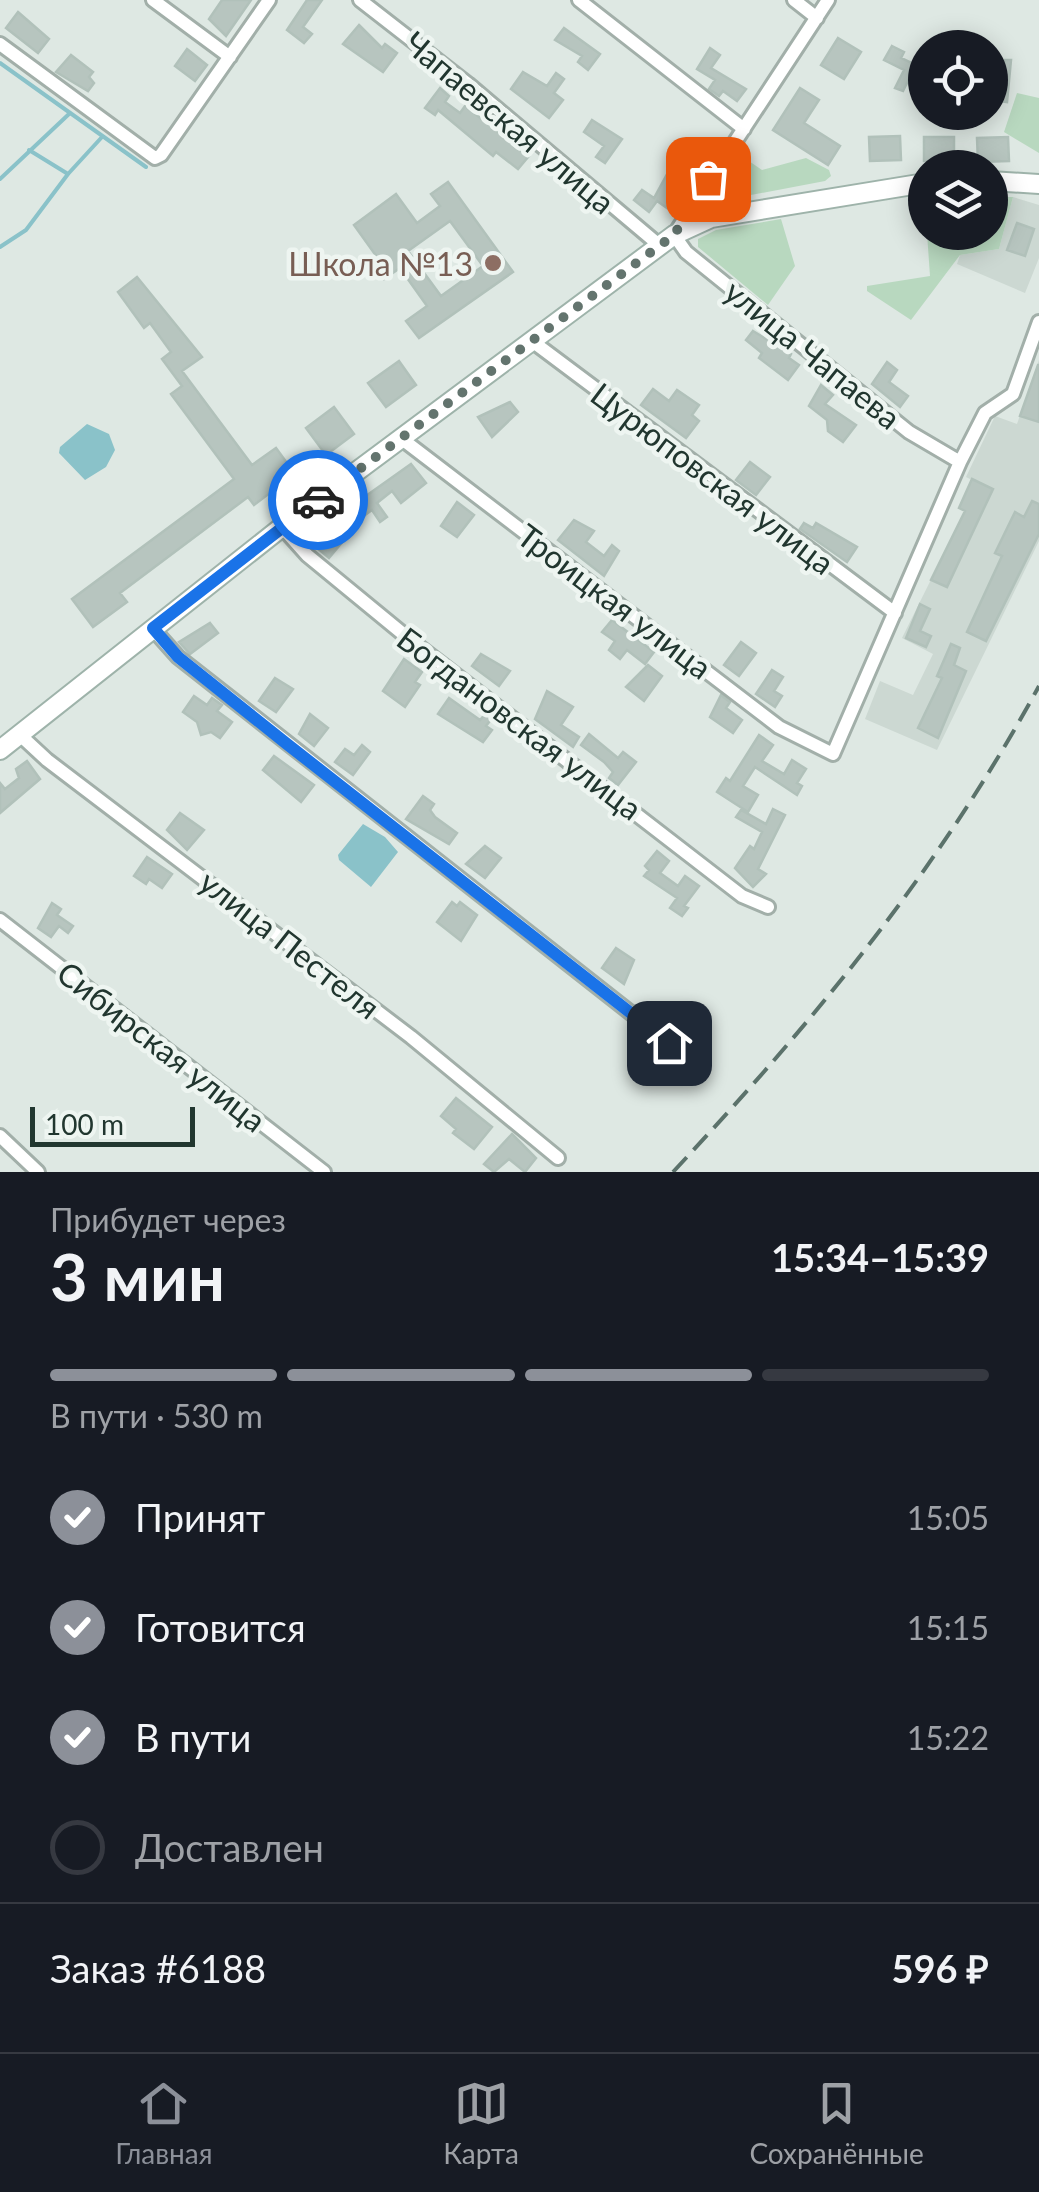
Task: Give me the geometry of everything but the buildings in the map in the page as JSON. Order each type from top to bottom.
[{"type":"main road","points":[[1008,182],[1039,184]]},
{"type":"main road","points":[[0,750],[282,527],[666,240],[711,218],[908,187]]},
{"type":"street","points":[[153,0],[230,57]]},
{"type":"street","points":[[0,44],[149,157],[161,156],[269,0]]},
{"type":"street","name":"Чапаевская улица","points":[[360,0],[666,240]]},
{"type":"street","points":[[579,0],[744,129]]},
{"type":"street","points":[[794,0],[817,18]]},
{"type":"street","points":[[666,240],[828,0]]},
{"type":"street","name":"улица Чапаева","points":[[666,240],[909,432],[960,462]]},
{"type":"street","points":[[895,613],[960,462],[985,413],[1013,394],[1039,322]]},
{"type":"street","name":"Цурюповская улица","points":[[532,341],[895,613]]},
{"type":"street","name":"Троицкая улица","points":[[402,439],[769,719],[802,742],[833,754],[895,613]]},
{"type":"street","name":"Богдановская улица","points":[[282,527],[307,555],[408,638],[742,896],[768,907]]},
{"type":"street","points":[[153,628],[208,681],[669,1043]]},
{"type":"street","name":"улица Пестеля","points":[[19,734],[47,760],[411,1037],[558,1158]]},
{"type":"street","name":"Сибирская улица","points":[[0,920],[324,1172]]},
{"type":"street","points":[[0,1136],[38,1172]]},
{"type":"shaded area","points":[[1013,197],[1039,205],[1039,258],[1025,293],[957,264],[960,255],[1008,250],[1008,216]]},
{"type":"shaded area","points":[[1039,360],[1039,541],[937,750],[865,719],[880,681],[913,695],[933,654],[902,638],[965,511],[959,508],[972,480],[966,477],[995,416],[1017,424]]},
{"type":"green space","points":[[1017,93],[1039,98],[1039,153],[1004,132],[1008,130]]},
{"type":"green space","points":[[743,157],[762,170],[806,158],[829,170],[831,176],[825,181],[714,202],[711,191]]},
{"type":"green space","points":[[781,219],[795,266],[768,305],[698,247],[698,239],[716,230]]},
{"type":"green space","points":[[928,250],[992,250],[960,255],[911,320],[867,291],[867,286],[930,276]]},
{"type":"water","points":[[87,424],[109,434],[115,450],[106,467],[85,480],[59,453],[60,447]]},
{"type":"water","points":[[363,824],[385,837],[398,852],[371,887],[338,855]]},
{"type":"waterway","points":[[0,63],[146,167]]},
{"type":"waterway","points":[[0,179],[69,114]]},
{"type":"waterway","points":[[29,150],[68,174],[102,137]]},
{"type":"waterway","points":[[0,247],[26,230],[68,174]]},
{"type":"railway","points":[[673,1172],[776,1058],[872,941],[959,818],[1039,686]]},
{"type":"way so far","points":[[318,500],[674,235],[708,179]]},
{"type":"place","name":"Школа №13","points":[[493,263]]},
{"type":"route","points":[[318,500],[153,628],[178,657],[669,1043]]}]
